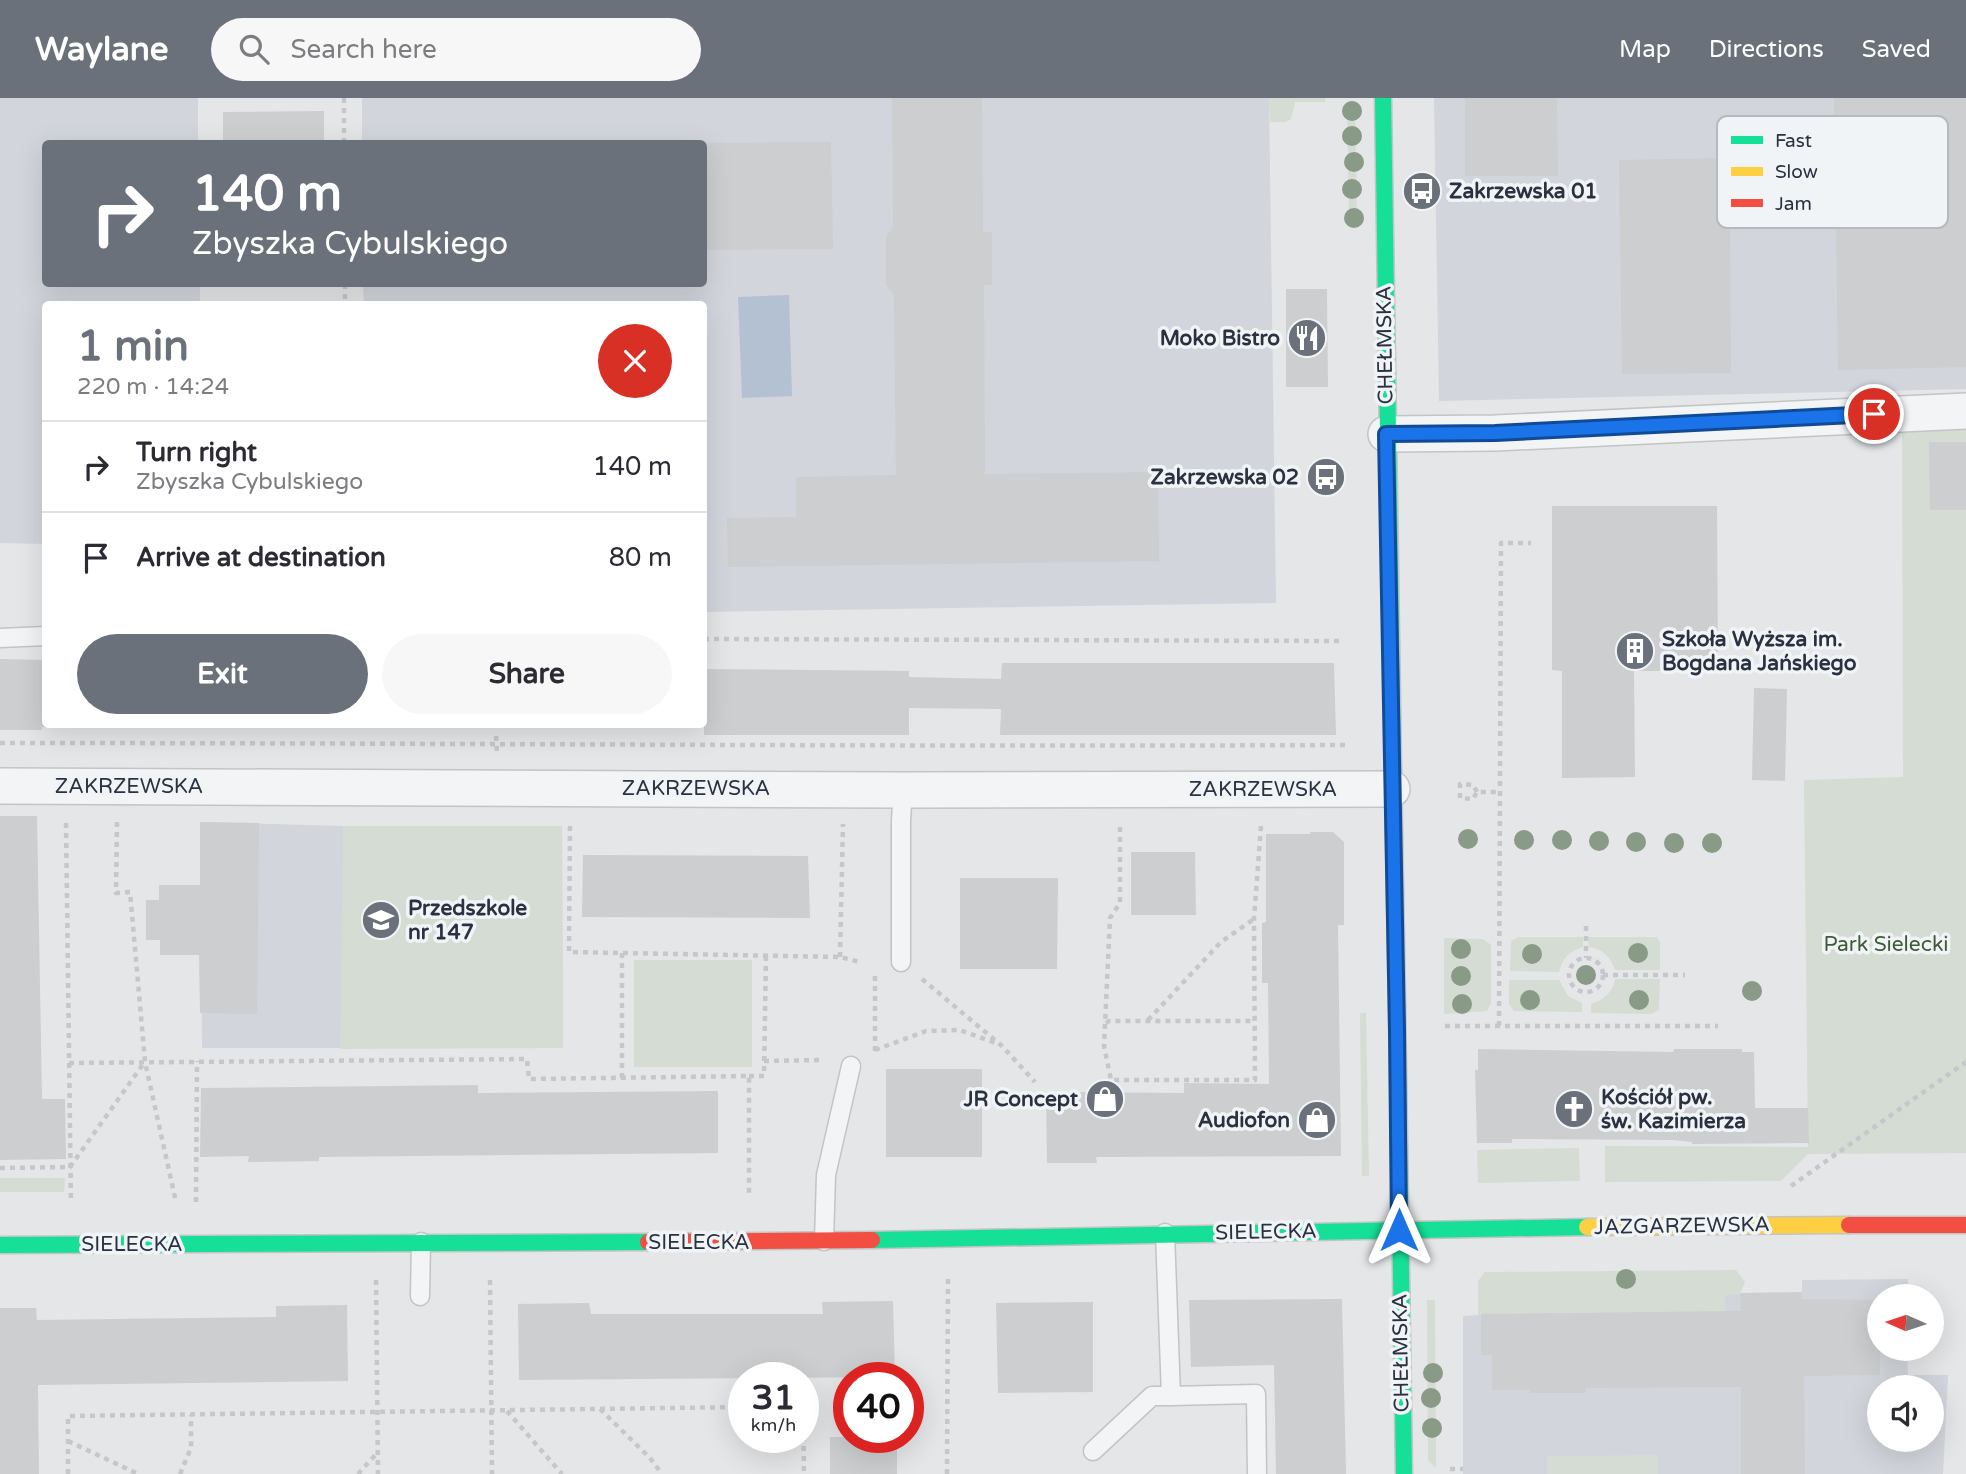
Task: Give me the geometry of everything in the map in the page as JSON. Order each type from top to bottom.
[{"type":"street","name":"CHEŁMSKA","points":[[1382,98],[1404,1474]]},
{"type":"street","points":[[1386,434],[1495,433],[1966,411]]},
{"type":"street","name":"ZAKRZEWSKA","points":[[0,786],[1392,789]]},
{"type":"street","name":"JAZGARZEWSKA","points":[[1399,1230],[1966,1225]]},
{"type":"street","name":"SIELECKA","points":[[0,1245],[824,1241],[1399,1230]]},
{"type":"lane","points":[[0,638],[42,636]]},
{"type":"lane","points":[[901,962],[903,790]]},
{"type":"lane","points":[[824,1241],[826,1175],[851,1066]]},
{"type":"lane","points":[[1165,1233],[1171,1396]]},
{"type":"lane","points":[[420,1296],[421,1242]]},
{"type":"lane","points":[[1093,1451],[1152,1396],[1256,1394],[1257,1474]]},
{"type":"path","points":[[344,98],[344,140]]},
{"type":"path","points":[[1499,1026],[1501,543],[1531,543]]},
{"type":"path","points":[[707,639],[1344,640]]},
{"type":"path","points":[[496,736],[496,743]]},
{"type":"path","points":[[0,743],[1346,746]]},
{"type":"path","points":[[1460,784],[1473,785],[1478,792],[1473,799],[1460,798],[1460,784]]},
{"type":"path","points":[[1478,792],[1500,792]]},
{"type":"path","points":[[66,814],[71,1203]]},
{"type":"path","points":[[117,816],[116,893],[130,892],[145,1062],[176,1202]]},
{"type":"path","points":[[570,817],[569,952],[840,957],[860,962]]},
{"type":"path","points":[[840,957],[843,820]]},
{"type":"path","points":[[1120,822],[1120,903],[1110,918],[1104,1046],[1111,1080],[1255,1080],[1254,919],[1262,821]]},
{"type":"path","points":[[1147,1021],[1221,942],[1254,919]]},
{"type":"path","points":[[1586,926],[1586,958]]},
{"type":"path","points":[[622,953],[622,1078]]},
{"type":"path","points":[[69,1063],[527,1059],[529,1079],[764,1076],[766,955]]},
{"type":"path","points":[[1586,958],[1598,963],[1603,975],[1598,987],[1592,991],[1579,991],[1573,987],[1568,975],[1573,963],[1586,958]]},
{"type":"path","points":[[901,962],[1002,1046],[1035,1082]]},
{"type":"path","points":[[1603,975],[1685,975]]},
{"type":"path","points":[[1106,1023],[1254,1021]]},
{"type":"path","points":[[1445,1026],[1718,1026]]},
{"type":"path","points":[[875,1051],[926,1031],[960,1030],[1002,1046]]},
{"type":"path","points":[[196,1202],[197,1061]]},
{"type":"path","points":[[70,1167],[145,1062]]},
{"type":"path","points":[[1737,1225],[1966,1062]]},
{"type":"path","points":[[748,1197],[749,1076]]},
{"type":"path","points":[[1108,1091],[1108,1087],[1117,1087],[1117,1080]]},
{"type":"path","points":[[0,1168],[70,1167]]},
{"type":"path","points":[[947,1474],[948,1278]]},
{"type":"path","points":[[490,1279],[492,1474]]},
{"type":"path","points":[[376,1280],[378,1474]]},
{"type":"path","points":[[68,1474],[68,1416],[728,1407]]},
{"type":"path","points":[[600,1409],[650,1458],[662,1474]]},
{"type":"path","points":[[507,1410],[562,1474]]},
{"type":"path","points":[[180,1474],[191,1448],[191,1415]]},
{"type":"path","points":[[68,1441],[138,1474]]},
{"type":"path","points":[[358,1474],[378,1452]]},
{"type":"path","points":[[804,1453],[804,1474]]},
{"type":"path","points":[[1450,1469],[1463,1469]]},
{"type":"shaded area","points":[[0,98],[198,98],[198,140],[42,140],[42,287],[200,287],[200,301],[42,301],[42,544],[0,543]]},
{"type":"shaded area","points":[[362,98],[1269,98],[1276,603],[707,612],[707,301],[364,301],[363,287],[707,287],[707,140],[362,140]]},
{"type":"shaded area","points":[[1434,98],[1966,98],[1966,389],[1439,401]]},
{"type":"shaded area","name":"Przedszkole nr 147","points":[[200,822],[343,826],[562,826],[563,1048],[202,1048]]},
{"type":"shaded area","points":[[1908,1279],[1908,1284],[1867,1284],[1867,1362],[1908,1362],[1908,1375],[1867,1375],[1867,1452],[1944,1452],[1944,1375],[1948,1375],[1943,1474],[1463,1474],[1463,1316],[1478,1315],[1478,1296],[1802,1292],[1802,1280]]},
{"type":"green space","points":[[1269,98],[1325,98],[1325,102],[1295,102],[1291,119],[1285,122],[1270,122]]},
{"type":"green space","points":[[1347,102],[1355,102],[1357,221],[1349,221]]},
{"type":"green space","name":"Park Sielecki","points":[[1966,427],[1966,1153],[1808,1154],[1781,1181],[1605,1182],[1605,1146],[1808,1147],[1804,780],[1903,777],[1902,430]]},
{"type":"green space","name":"Przedszkole nr 147","points":[[343,826],[562,826],[563,1048],[340,1049]]},
{"type":"green space","points":[[1519,937],[1583,937],[1583,947],[1567,956],[1559,972],[1510,971],[1511,941]]},
{"type":"green space","points":[[1588,937],[1657,937],[1660,943],[1660,970],[1615,970],[1606,954],[1589,947]]},
{"type":"green space","points":[[1444,938],[1483,939],[1491,945],[1491,1003],[1487,1011],[1444,1014]]},
{"type":"green space","points":[[634,960],[752,960],[752,1067],[634,1067]]},
{"type":"green space","points":[[1615,979],[1660,979],[1659,1010],[1651,1014],[1591,1013],[1591,1004],[1607,995]]},
{"type":"green space","points":[[1509,980],[1559,980],[1568,996],[1582,1003],[1582,1012],[1514,1011],[1509,1004]]},
{"type":"green space","points":[[1360,1013],[1366,1013],[1369,1176],[1362,1176]]},
{"type":"green space","points":[[1579,1148],[1580,1181],[1478,1183],[1477,1150]]},
{"type":"green space","points":[[0,1178],[65,1178],[64,1192],[0,1192]]},
{"type":"green space","points":[[1736,1270],[1745,1282],[1740,1293],[1725,1296],[1725,1313],[1478,1315],[1478,1281],[1485,1272]]},
{"type":"green space","points":[[1427,1300],[1435,1300],[1436,1468],[1428,1460]]},
{"type":"green space","points":[[1658,1455],[1658,1474],[1547,1474],[1547,1456]]},
{"type":"water","points":[[789,295],[792,396],[742,398],[738,297]]},
{"type":"building","points":[[892,98],[982,98],[983,232],[992,232],[992,285],[984,285],[985,474],[1158,472],[1159,561],[728,567],[727,518],[796,517],[796,477],[896,475],[894,295],[886,285],[886,236],[893,227]]},
{"type":"building","points":[[1465,98],[1557,98],[1558,176],[1465,176]]},
{"type":"building","points":[[1834,98],[1966,98],[1966,367],[1838,370],[1836,228],[1948,228],[1948,116],[1834,116]]},
{"type":"building","points":[[324,111],[324,140],[223,140],[223,112]]},
{"type":"building","points":[[831,142],[833,249],[707,250],[707,143]]},
{"type":"building","points":[[1717,158],[1717,228],[1783,228],[1730,229],[1731,373],[1622,374],[1619,160]]},
{"type":"building","name":"Moko Bistro","points":[[1286,289],[1327,289],[1328,387],[1286,387]]},
{"type":"building","points":[[1929,442],[1966,442],[1966,510],[1930,510]]},
{"type":"building","name":"Szkoła Wyższa im. Bogdana Jańskiego","points":[[1552,506],[1717,506],[1718,671],[1634,671],[1635,777],[1562,778],[1562,671],[1552,670]]},
{"type":"building","points":[[0,659],[42,660],[42,730],[0,730]]},
{"type":"building","points":[[1002,663],[1334,663],[1336,735],[1000,735],[1001,709],[909,708],[909,735],[704,735],[704,728],[707,728],[707,669],[909,671],[909,677],[1001,679]]},
{"type":"building","points":[[1754,688],[1787,689],[1785,781],[1752,780]]},
{"type":"building","points":[[0,816],[37,816],[42,1099],[65,1099],[66,1159],[0,1160]]},
{"type":"building","points":[[200,822],[259,823],[257,1014],[200,1013],[199,955],[160,955],[160,940],[146,940],[146,900],[159,900],[159,885],[200,885]]},
{"type":"building","points":[[1333,832],[1344,842],[1344,925],[1338,925],[1341,1156],[1096,1157],[1097,1163],[1047,1163],[1046,1092],[1184,1093],[1184,1083],[1269,1084],[1268,983],[1262,983],[1262,923],[1266,922],[1266,834]]},
{"type":"building","points":[[1131,852],[1195,852],[1196,915],[1131,915]]},
{"type":"building","points":[[583,855],[808,856],[810,918],[582,917]]},
{"type":"building","points":[[960,878],[1058,878],[1057,969],[960,969]]},
{"type":"building","name":"Kościół pw. św. Kazimierza","points":[[1478,1049],[1673,1052],[1674,1049],[1742,1049],[1742,1052],[1754,1052],[1755,1108],[1808,1108],[1809,1143],[1692,1144],[1673,1140],[1512,1139],[1512,1143],[1477,1143],[1475,1070],[1478,1070]]},
{"type":"building","points":[[886,1069],[982,1069],[982,1157],[886,1157]]},
{"type":"building","points":[[478,1085],[478,1093],[718,1091],[718,1153],[319,1157],[319,1161],[248,1162],[249,1156],[200,1157],[201,1088]]},
{"type":"building","points":[[1802,1292],[1801,1299],[1867,1300],[1867,1362],[1880,1362],[1880,1375],[1804,1376],[1805,1474],[1741,1474],[1741,1387],[1586,1388],[1585,1393],[1492,1390],[1492,1355],[1481,1355],[1481,1314],[1741,1311],[1740,1293]]},
{"type":"building","points":[[1342,1299],[1346,1474],[1276,1474],[1274,1365],[1191,1367],[1189,1300]]},
{"type":"building","points":[[893,1301],[895,1362],[833,1362],[833,1377],[819,1378],[819,1362],[728,1362],[728,1378],[519,1380],[518,1304],[589,1303],[591,1314],[823,1314],[822,1302]]},
{"type":"building","points":[[1093,1302],[1093,1392],[998,1393],[996,1303]]},
{"type":"building","points":[[347,1305],[348,1381],[38,1385],[39,1474],[0,1474],[0,1308],[36,1308],[37,1320],[276,1317],[276,1306]]},
{"type":"building","points":[[830,1437],[833,1437],[833,1453],[897,1453],[897,1474],[830,1474]]},
{"type":"traffic: fast","points":[[1383,98],[1393,771]]},
{"type":"traffic: fast","points":[[1397,1006],[1404,1474]]},
{"type":"traffic: fast","points":[[872,1240],[1587,1227]]},
{"type":"traffic: fast","points":[[0,1245],[648,1242]]},
{"type":"traffic: slow","points":[[1393,771],[1397,1006]]},
{"type":"traffic: slow","points":[[1587,1227],[1849,1225]]},
{"type":"traffic: jam","points":[[1849,1225],[1966,1225]]},
{"type":"traffic: jam","points":[[648,1242],[872,1240]]},
{"type":"place","name":"Zakrzewska 01","points":[[1422,191]]},
{"type":"place","name":"Moko Bistro","points":[[1307,338]]},
{"type":"place","name":"Zakrzewska 02","points":[[1326,477]]},
{"type":"place","name":"Szkoła Wyższa im. Bogdana Jańskiego","points":[[1635,651]]},
{"type":"place","name":"Przedszkole nr 147","points":[[381,920]]},
{"type":"place","name":"JR Concept","points":[[1105,1099]]},
{"type":"place","name":"Kościół pw. św. Kazimierza","points":[[1574,1109]]},
{"type":"place","name":"Audiofon","points":[[1317,1120]]},
{"type":"route","points":[[1399,1230],[1386,434],[1495,433],[1874,414]]}]
